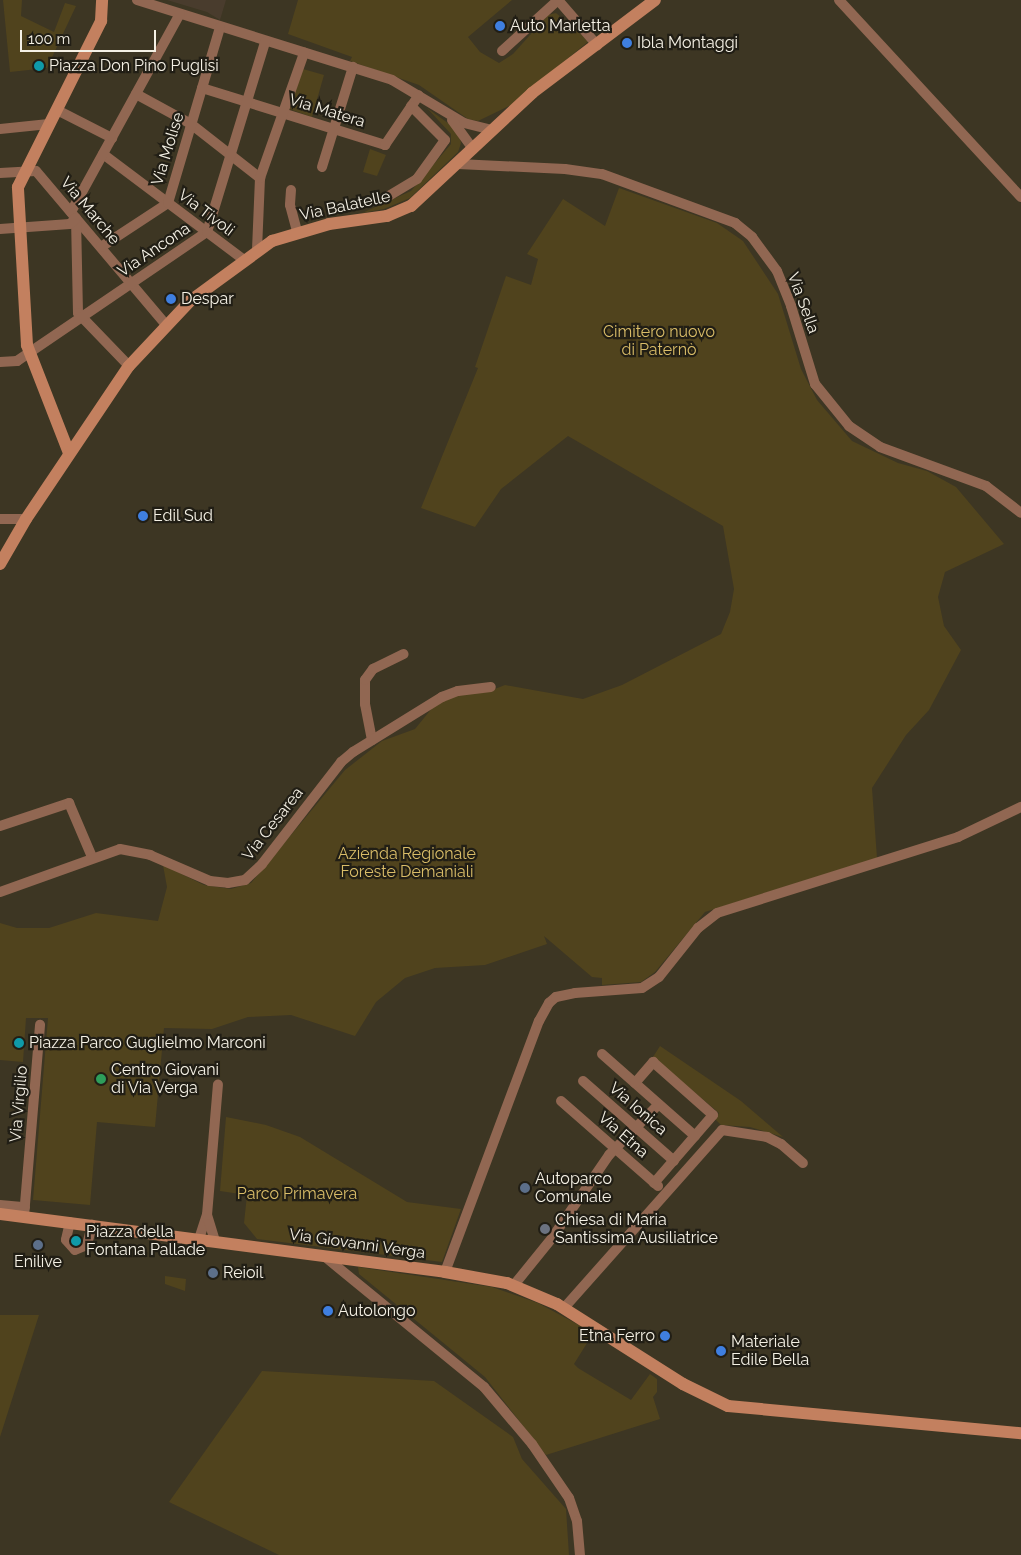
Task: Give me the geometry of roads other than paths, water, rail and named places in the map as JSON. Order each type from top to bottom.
[{"type":"street","points":[[69,453],[29,354],[18,187],[101,21],[102,0]]},
{"type":"street","points":[[137,0],[220,28],[392,80],[464,123],[492,130]]},
{"type":"street","points":[[502,51],[558,0],[597,45]]},
{"type":"street","name":"Via Balatelle","points":[[1,559],[69,453],[129,366],[190,301],[244,260],[297,232],[399,212],[425,196],[532,93],[655,0]]},
{"type":"street","points":[[839,0],[1021,197]]},
{"type":"street","points":[[0,229],[20,226],[70,224],[103,154],[180,14]]},
{"type":"street","name":"Via Molise","points":[[101,247],[168,202],[220,28]]},
{"type":"street","name":"Via Ancona","points":[[0,362],[17,361],[29,354],[207,232],[266,42]]},
{"type":"street","points":[[257,252],[260,178],[304,53]]},
{"type":"street","points":[[322,167],[353,67]]},
{"type":"street","name":"Via Matera","points":[[202,88],[386,145],[419,95]]},
{"type":"street","points":[[136,94],[191,124],[260,178]]},
{"type":"street","points":[[387,197],[417,179],[445,140],[411,106]]},
{"type":"street","points":[[57,110],[112,138]]},
{"type":"street","points":[[440,110],[460,129],[473,149]]},
{"type":"street","points":[[0,129],[49,124]]},
{"type":"street","name":"Via Tivoli","points":[[103,154],[244,260]]},
{"type":"street","name":"Via Sella","points":[[458,164],[565,169],[602,174],[735,223],[752,237],[776,271],[791,306],[815,384],[849,426],[880,447],[986,486],[1021,513]]},
{"type":"street","points":[[0,173],[26,170]]},
{"type":"street","name":"Via Marche","points":[[26,170],[36,171],[166,325]]},
{"type":"street","points":[[291,190],[290,205],[297,232]]},
{"type":"street","points":[[73,215],[78,313],[129,366]]},
{"type":"street","points":[[0,519],[26,519]]},
{"type":"street","points":[[372,740],[365,704],[365,680],[373,669],[404,654]]},
{"type":"street","name":"Via Cesarea","points":[[0,892],[92,857],[128,849],[167,861],[210,881],[228,883],[245,880],[262,864],[342,762],[372,740],[442,697],[458,691],[491,687]]},
{"type":"street","points":[[0,826],[69,804],[92,857]]},
{"type":"street","points":[[445,1272],[539,1021],[549,1003],[556,997],[575,993],[642,988],[659,977],[698,928],[717,913],[958,837],[1021,807]]},
{"type":"street","name":"Via Virgilio","points":[[24,1212],[40,1025]]},
{"type":"street","points":[[602,1054],[695,1136]]},
{"type":"street","points":[[635,1082],[653,1062],[713,1115],[654,1183]]},
{"type":"street","name":"Via Ionica","points":[[583,1081],[674,1161]]},
{"type":"street","points":[[198,1239],[207,1215],[218,1084]]},
{"type":"street","name":"Via Etna","points":[[561,1101],[665,1193]]},
{"type":"street","points":[[514,1285],[616,1149],[659,1104]]},
{"type":"street","points":[[564,1308],[722,1130],[767,1137],[781,1144],[803,1163]]},
{"type":"street","name":"Via Giovanni Verga","points":[[0,1205],[70,1222],[445,1272],[514,1285],[564,1308],[711,1400],[747,1410],[1021,1433]]},
{"type":"street","name":"Via Giovanni Verga","points":[[0,1214],[24,1212]]},
{"type":"street","points":[[207,1215],[215,1241]]},
{"type":"street","points":[[70,1222],[66,1240],[75,1250],[87,1244],[92,1225]]},
{"type":"street","points":[[324,1256],[484,1387],[532,1444],[569,1498],[577,1520],[580,1555]]},
{"type":"place","name":"Auto Marletta","points":[[500,26]]},
{"type":"place","name":"Ibla Montaggi","points":[[627,43]]},
{"type":"place","name":"Piazza Don Pino Puglisi","points":[[39,66]]},
{"type":"place","name":"Despar","points":[[171,299]]},
{"type":"place","name":"Edil Sud","points":[[143,516]]},
{"type":"place","name":"Piazza Parco Guglielmo Marconi","points":[[19,1043]]},
{"type":"place","name":"Centro Giovani di Via Verga","points":[[101,1079]]},
{"type":"place","name":"Autoparco Comunale","points":[[525,1188]]},
{"type":"place","name":"Chiesa di Maria Santissima Ausiliatrice","points":[[545,1229]]},
{"type":"place","name":"Piazza della Fontana Pallade","points":[[76,1241]]},
{"type":"place","name":"Enilive","points":[[38,1245]]},
{"type":"place","name":"Reioil","points":[[213,1273]]},
{"type":"place","name":"Autolongo","points":[[328,1311]]},
{"type":"place","name":"Etna Ferro","points":[[665,1336]]},
{"type":"place","name":"Materiale Edile Bella","points":[[721,1351]]},
{"type":"park label","name":"Cimitero nuovo di Paternò","points":[[659,341]]},
{"type":"park label","name":"Azienda Regionale Foreste Demaniali","points":[[407,863]]},
{"type":"park label","name":"Parco Primavera","points":[[297,1194]]}]
